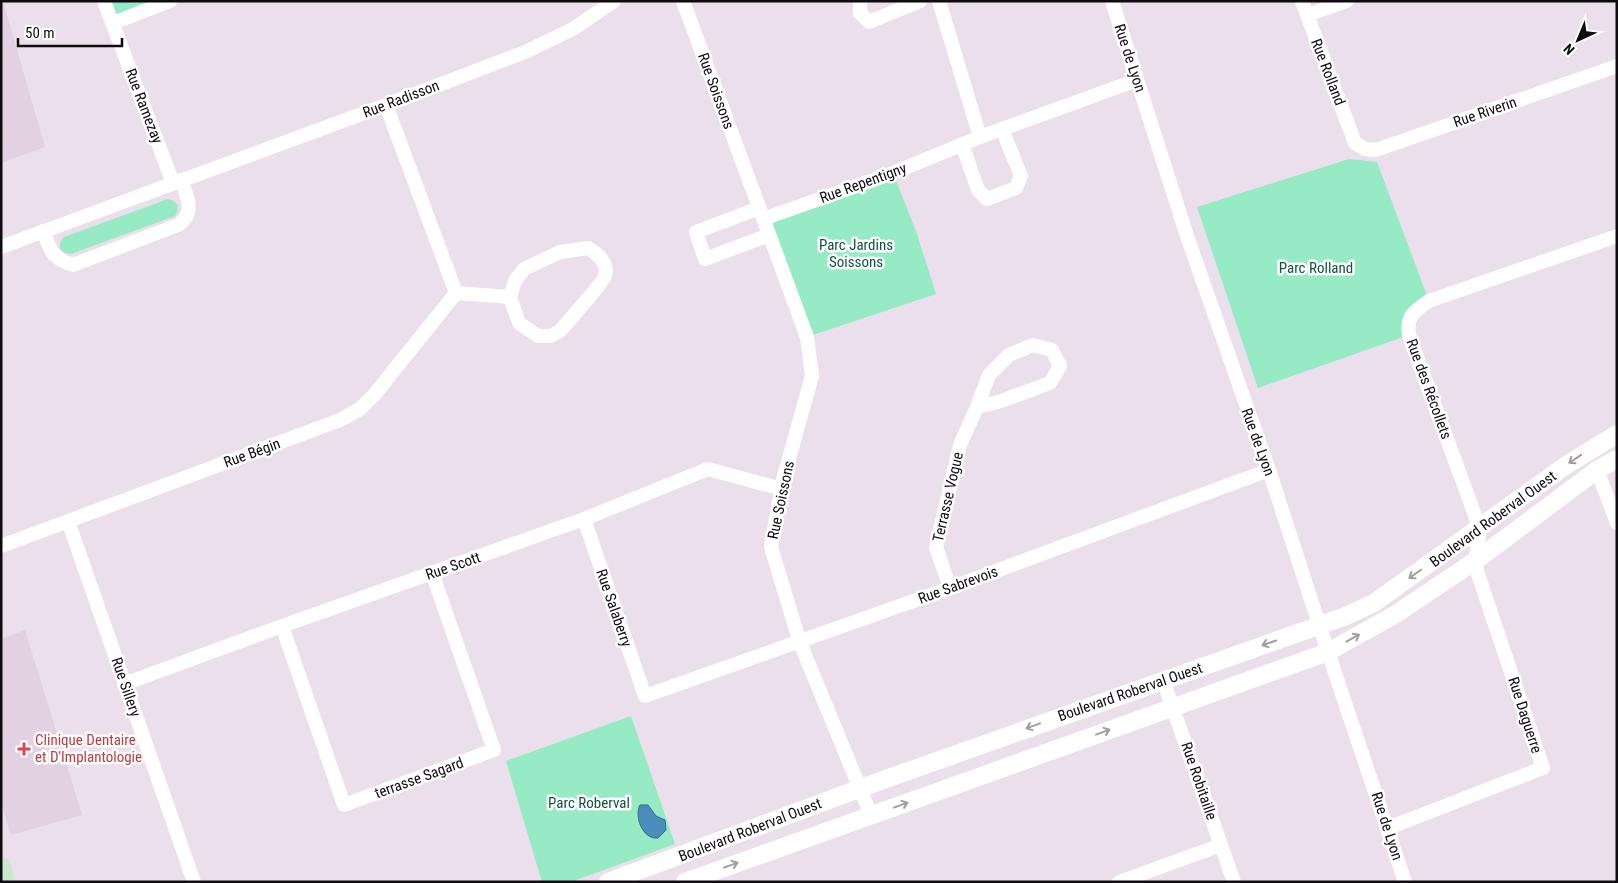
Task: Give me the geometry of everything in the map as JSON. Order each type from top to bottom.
[{"type":"main road","points":[[1,867],[5,882]]},
{"type":"street","name":"Rue Ramezay","points":[[104,1],[177,181]]},
{"type":"street","points":[[113,23],[170,1]]},
{"type":"street","name":"Rue Radisson","points":[[1,247],[525,52],[573,29],[614,1]]},
{"type":"street","name":"Rue Soissons","points":[[683,1],[807,337],[812,376],[782,489],[771,547],[800,643],[871,816]]},
{"type":"street","points":[[860,1],[860,13],[870,22],[920,1]]},
{"type":"street","points":[[939,1],[980,136]]},
{"type":"street","name":"Rue de Lyon","points":[[1112,1],[1187,236],[1269,470],[1406,882]]},
{"type":"street","name":"Rue Rolland","points":[[1302,1],[1355,143]]},
{"type":"street","points":[[1307,16],[1347,1]]},
{"type":"street","name":"Rue Riverin","points":[[1355,143],[1365,149],[1376,150],[1617,66]]},
{"type":"street","name":"Rue Repentigny","points":[[761,214],[893,173],[980,136],[1137,80]]},
{"type":"street","points":[[386,105],[456,293],[510,297]]},
{"type":"street","points":[[962,144],[978,190],[987,199],[1009,191],[1016,188],[1021,176],[1002,129]]},
{"type":"street","points":[[43,231],[50,249],[60,261],[74,265],[178,225],[186,220],[189,212],[187,196],[177,181]]},
{"type":"street","points":[[761,214],[696,232],[705,259],[769,236]]},
{"type":"street","name":"Rue des Récollets","points":[[1475,561],[1480,529],[1409,335],[1408,323],[1416,309],[1429,301],[1617,236]]},
{"type":"street","points":[[588,248],[598,254],[605,265],[605,276],[561,330],[551,336],[538,336],[519,323],[510,297],[515,281],[524,269],[560,252],[588,248]]},
{"type":"street","name":"Rue Bégin","points":[[1,546],[340,420],[360,409],[374,395],[456,293]]},
{"type":"street","name":"Terrasse Vogue","points":[[950,588],[936,547],[960,445],[977,408],[989,375],[1009,355],[1033,346],[1052,350],[1060,366],[1050,383],[977,408]]},
{"type":"street","name":"Boulevard Roberval Ouest","points":[[608,882],[860,788],[1320,626],[1374,603],[1480,529],[1565,466],[1617,434]]},
{"type":"street","name":"Boulevard Roberval Ouest","points":[[685,882],[1328,652],[1396,614],[1475,561],[1597,470],[1617,459]]},
{"type":"street","name":"Rue Scott","points":[[124,684],[584,519],[708,469],[782,489]]},
{"type":"street","name":"Rue Sabrevois","points":[[645,696],[800,643],[1269,470]]},
{"type":"street","points":[[1597,470],[1617,523]]},
{"type":"street","name":"Rue Salaberry","points":[[584,519],[645,696]]},
{"type":"street","name":"Rue Sillery","points":[[68,521],[194,882]]},
{"type":"street","name":"Rue Daguerre","points":[[1388,828],[1543,768],[1475,561]]},
{"type":"street","name":"terrasse Sagard","points":[[282,626],[344,805],[494,750],[432,573]]},
{"type":"street","name":"Rue Robitaille","points":[[1163,680],[1234,882]]},
{"type":"street","points":[[1119,882],[1221,845]]},
{"type":"shaded area","points":[[1,1],[3,1],[45,147],[1,163]]},
{"type":"shaded area","points":[[25,630],[82,815],[11,835],[1,801],[1,639]]},
{"type":"green space","points":[[104,1],[170,1],[113,23]]},
{"type":"green space","name":"Parc Rolland","points":[[1349,159],[1377,162],[1429,301],[1416,309],[1409,335],[1258,388],[1197,207]]},
{"type":"green space","name":"Parc Jardins Soissons","points":[[893,173],[916,231],[936,294],[807,337],[763,219]]},
{"type":"green space","points":[[168,199],[178,205],[175,216],[71,254],[65,253],[60,248],[60,242],[64,237]]},
{"type":"green space","name":"Parc Roberval","points":[[631,716],[675,844],[571,882],[542,882],[506,761]]},
{"type":"water","points":[[640,805],[648,805],[656,816],[665,820],[666,830],[658,838],[648,835],[641,827],[638,816]]},
{"type":"place","name":"Clinique Dentaire et D'Implantologie","points":[[24,749]]}]
